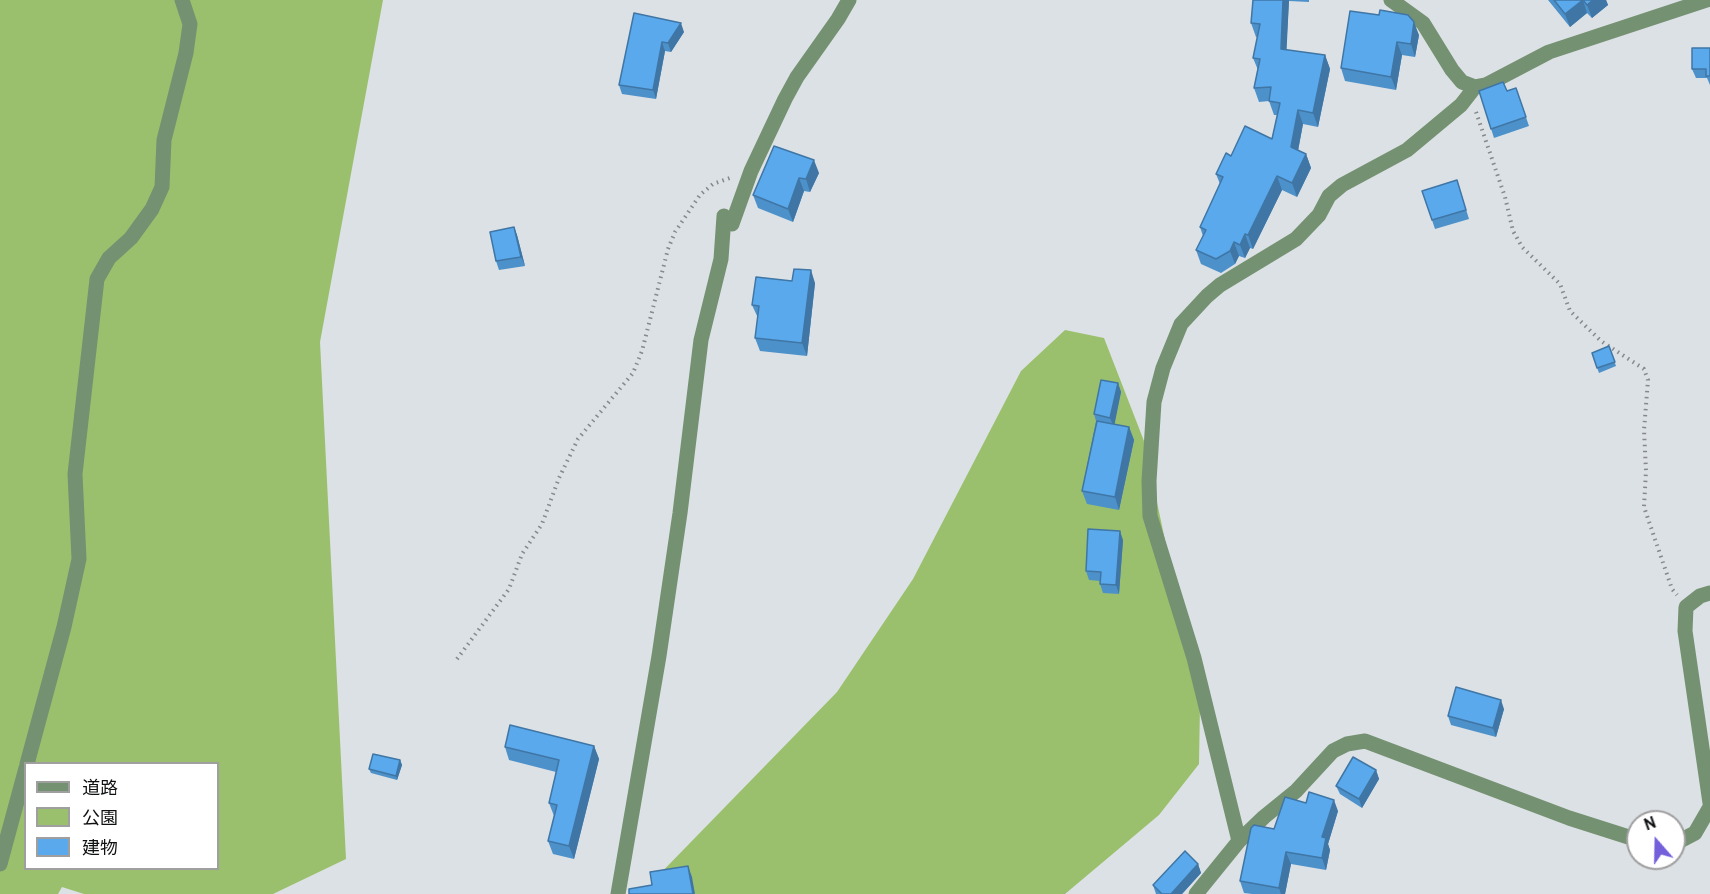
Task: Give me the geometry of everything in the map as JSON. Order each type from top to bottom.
[{"type":"street","points":[[28,762],[64,627],[79,559],[75,474],[96,279],[109,258],[131,238],[152,209],[162,187],[164,140],[186,53],[190,24],[182,0]]},
{"type":"street","points":[[618,894],[680,513],[701,340],[721,259],[724,216],[732,224],[751,171],[797,77],[849,0]]},
{"type":"street","points":[[1391,0],[1423,23],[1452,70],[1472,91]]},
{"type":"street","points":[[1239,841],[1205,711],[1194,658],[1150,516],[1149,481],[1154,402],[1163,368],[1181,324],[1220,285],[1296,239],[1319,214],[1329,196],[1342,185],[1407,150],[1461,105],[1472,91],[1548,52],[1707,0]]},
{"type":"street","points":[[1686,838],[1695,833],[1710,805],[1685,631],[1686,607],[1700,596],[1710,593]]},
{"type":"street","points":[[1196,894],[1239,841],[1296,791],[1333,751],[1347,744],[1365,741],[1569,818],[1626,836]]},
{"type":"street","points":[[0,864],[24,775]]},
{"type":"path","points":[[1472,91],[1513,231],[1522,248],[1560,284],[1570,310],[1601,341],[1644,369],[1648,380],[1644,430],[1646,471],[1644,507],[1672,589],[1686,607]]},
{"type":"path","points":[[457,659],[509,589],[522,554],[542,524],[559,478],[578,440],[633,373],[642,351],[668,249],[675,232],[700,195],[713,184],[751,171]]},
{"type":"green space","points":[[0,0],[383,0],[320,342],[346,859],[273,894],[84,894],[62,887],[58,894],[0,894]]},
{"type":"green space","points":[[1065,330],[1104,338],[1144,441],[1200,705],[1199,764],[1159,815],[1065,894],[655,894],[651,883],[837,692],[913,579],[1021,371]]},
{"type":"building","points":[[1253,0],[1283,0],[1281,49],[1325,55],[1313,113],[1298,110],[1291,147],[1306,154],[1292,183],[1277,176],[1248,235],[1245,234],[1240,245],[1234,242],[1230,251],[1216,259],[1196,250],[1206,230],[1200,227],[1223,177],[1216,174],[1226,153],[1231,156],[1245,126],[1272,139],[1280,103],[1269,101],[1271,87],[1254,88],[1260,59],[1253,58],[1260,24],[1251,23]]},
{"type":"building","points":[[1554,0],[1583,0],[1565,14]]},
{"type":"building","points":[[1583,0],[1593,0],[1587,5]]},
{"type":"building","points":[[1380,10],[1408,15],[1414,22],[1411,44],[1397,42],[1391,77],[1341,68],[1350,11],[1379,15]]},
{"type":"building","points":[[634,13],[681,23],[668,43],[662,42],[653,90],[619,85]]},
{"type":"building","points":[[1692,48],[1710,48],[1710,76],[1706,76],[1706,69],[1692,69]]},
{"type":"building","points":[[1503,82],[1507,91],[1516,88],[1526,117],[1491,129],[1479,91]]},
{"type":"building","points":[[774,146],[814,160],[806,179],[799,178],[788,209],[753,195]]},
{"type":"building","points":[[1457,180],[1466,210],[1432,220],[1422,191]]},
{"type":"building","points":[[514,227],[521,257],[496,261],[490,232]]},
{"type":"building","points":[[794,269],[811,270],[802,343],[755,338],[759,306],[752,305],[756,277],[792,281]]},
{"type":"building","points":[[1609,346],[1615,362],[1597,368],[1592,353]]},
{"type":"building","points":[[1101,380],[1118,383],[1110,418],[1094,414]]},
{"type":"building","points":[[1097,421],[1129,427],[1115,497],[1082,491]]},
{"type":"building","points":[[1088,529],[1120,531],[1116,585],[1100,584],[1101,572],[1086,571]]},
{"type":"building","points":[[1456,687],[1501,700],[1493,728],[1448,716]]},
{"type":"building","points":[[510,725],[594,746],[569,846],[548,841],[557,805],[549,803],[559,760],[505,747]]},
{"type":"building","points":[[373,754],[400,760],[396,776],[369,769]]},
{"type":"building","points":[[1353,757],[1376,770],[1359,799],[1336,786]]},
{"type":"building","points":[[1309,792],[1334,800],[1322,837],[1326,838],[1322,858],[1286,852],[1279,888],[1240,881],[1251,828],[1254,825],[1274,829],[1285,797],[1306,803]]},
{"type":"building","points":[[1185,851],[1198,864],[1171,894],[1162,894],[1153,885]]},
{"type":"building","points":[[688,866],[693,894],[629,894],[629,889],[652,885],[650,872]]}]
